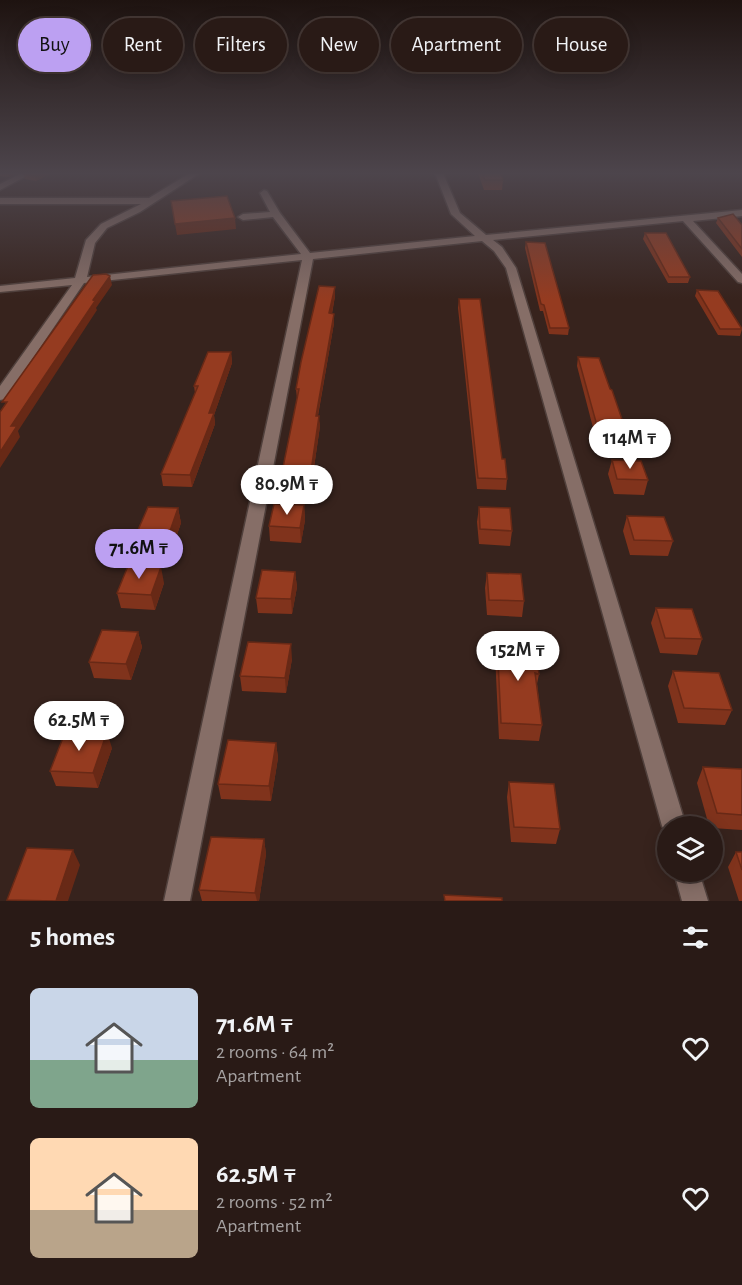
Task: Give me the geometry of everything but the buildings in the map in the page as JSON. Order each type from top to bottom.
[{"type":"street","points":[[0,396],[80,281],[90,242],[104,226],[125,215]]},
{"type":"street","points":[[243,217],[264,215]]},
{"type":"street","points":[[177,901],[308,257],[277,215]]},
{"type":"street","points":[[457,215],[498,249],[511,267],[671,816]]},
{"type":"street","points":[[0,289],[719,215]]},
{"type":"street","points":[[685,218],[742,280]]},
{"type":"street","points":[[690,882],[695,901]]}]
